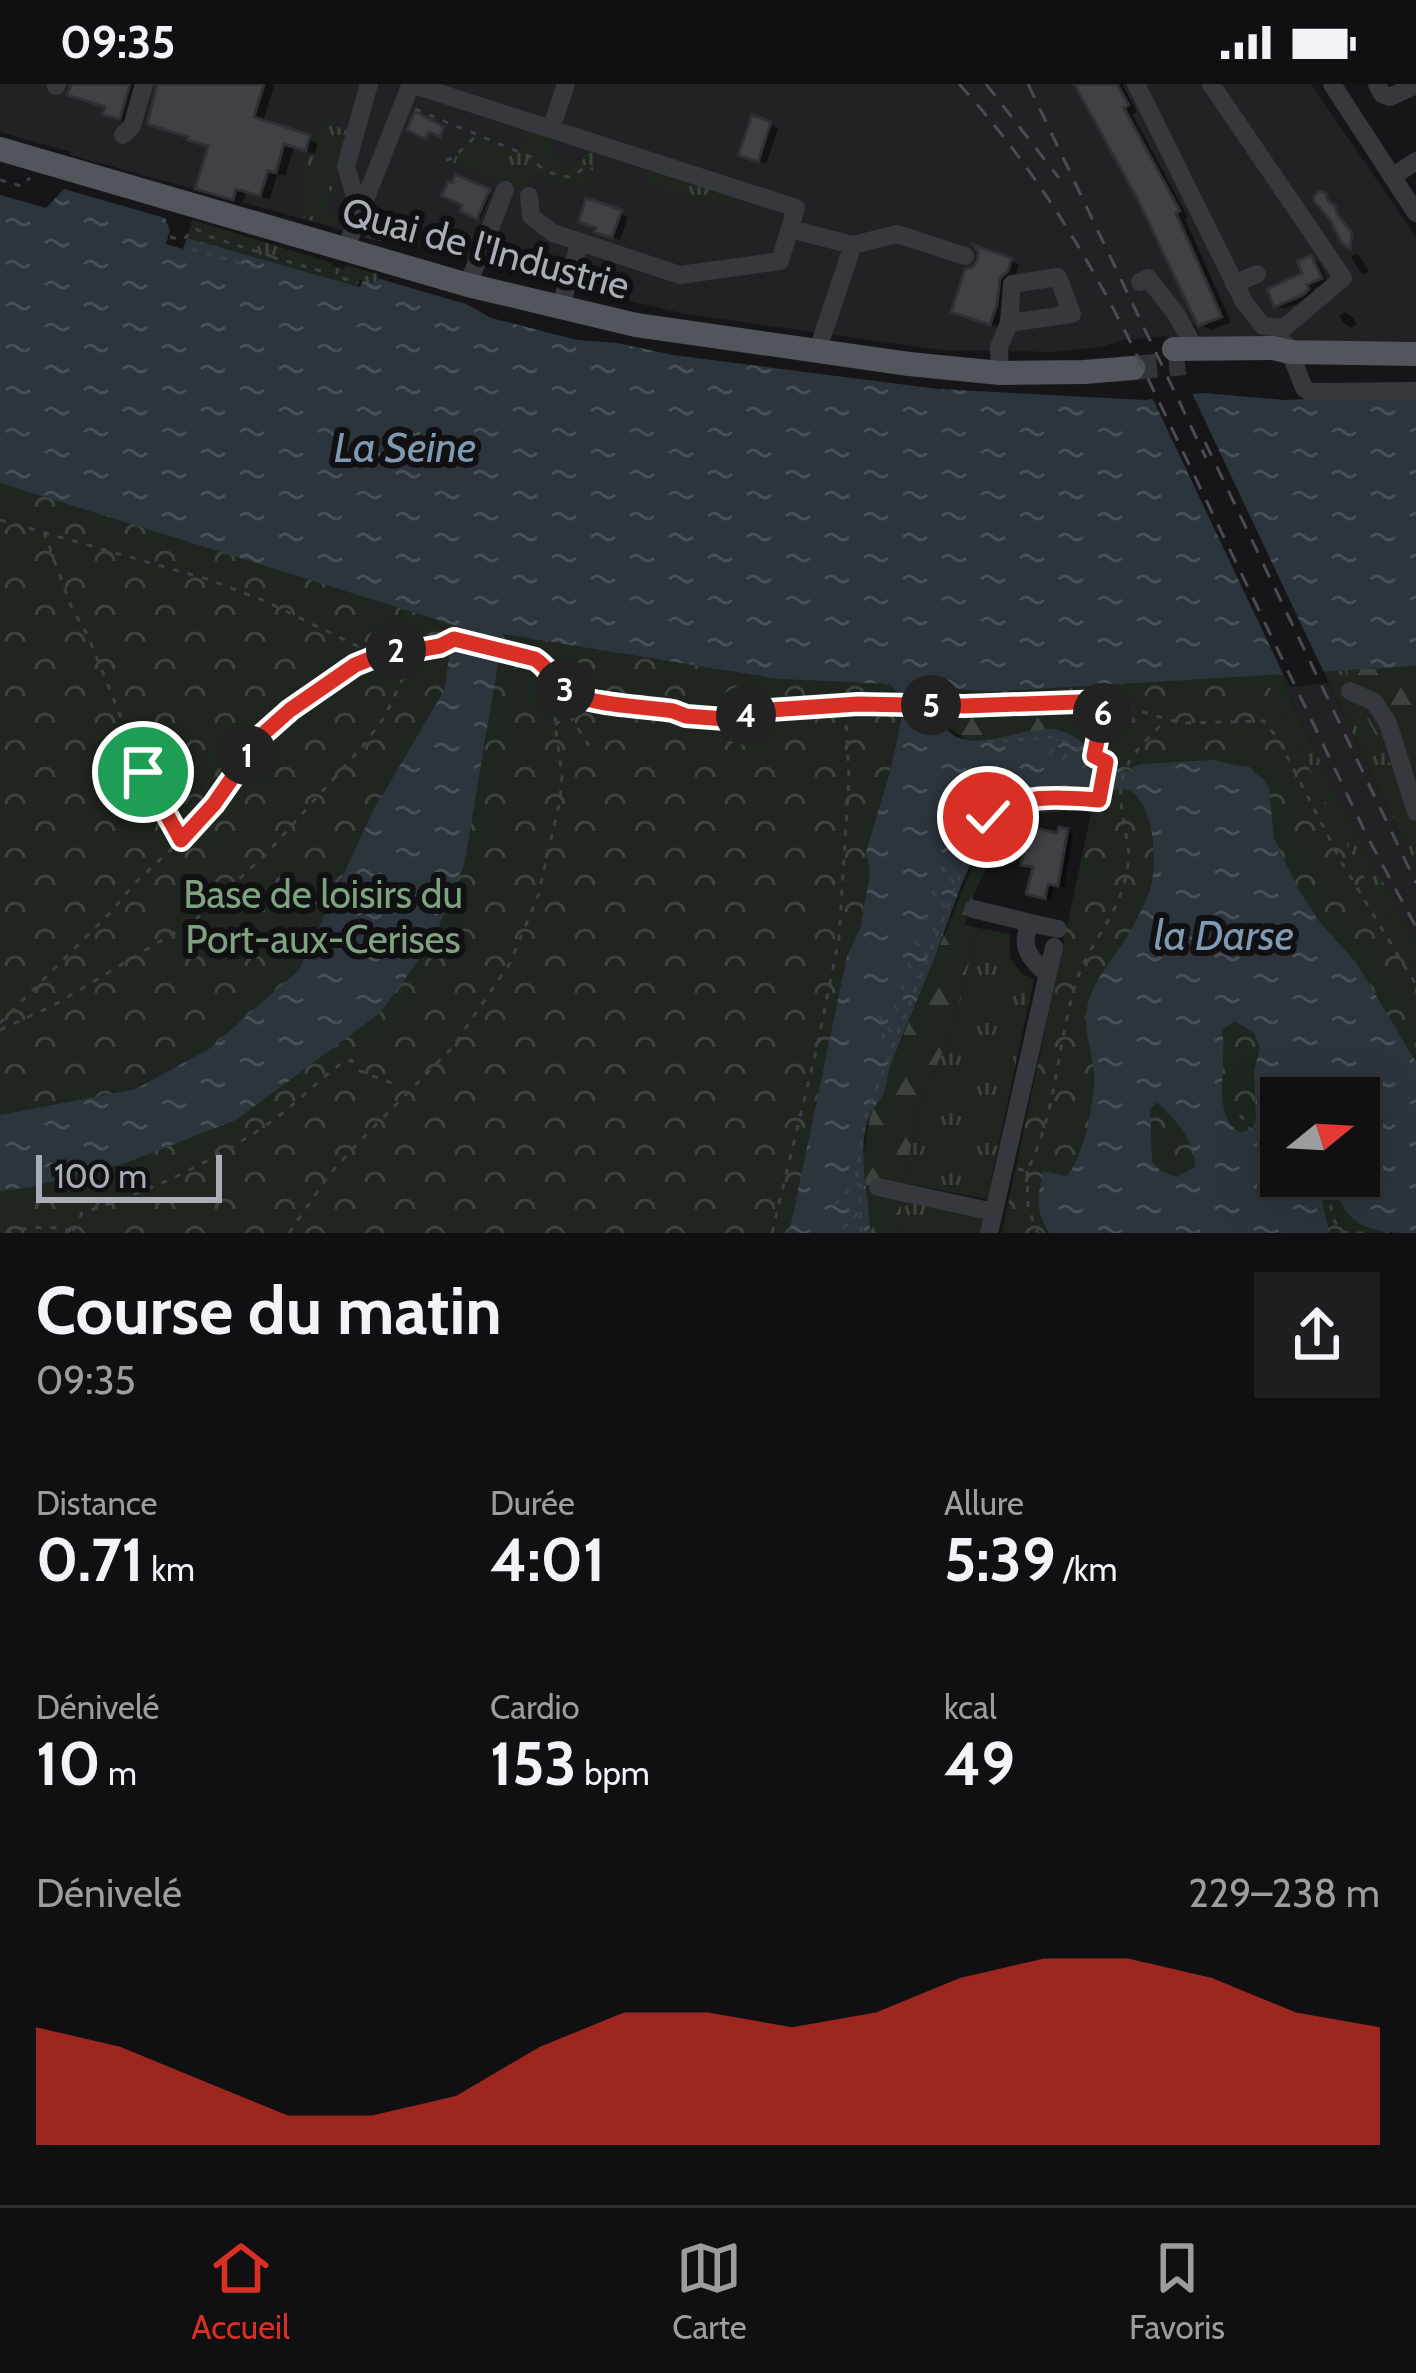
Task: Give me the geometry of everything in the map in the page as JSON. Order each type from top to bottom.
[{"type":"main road","name":"Quai de l'Industrie","points":[[0,149],[468,285],[636,325],[909,364],[999,369],[1130,361]]},
{"type":"main road","points":[[1185,353],[1273,348],[1287,340],[1416,354]]},
{"type":"street","points":[[123,135],[132,127],[144,84]]},
{"type":"street","points":[[358,211],[346,166],[369,84]]},
{"type":"street","points":[[345,250],[411,84],[796,208],[780,261],[680,275],[553,233],[531,216],[529,196]]},
{"type":"street","points":[[550,129],[566,84]]},
{"type":"street","points":[[1136,84],[1234,284],[1263,326],[1287,340],[1304,388],[1310,392],[1416,391]]},
{"type":"street","points":[[1211,84],[1343,278],[1287,340]]},
{"type":"street","points":[[1333,84],[1416,213]]},
{"type":"street","points":[[1377,84],[1390,97],[1416,85]]},
{"type":"street","points":[[1393,177],[1416,161]]},
{"type":"street","points":[[468,285],[505,190]]},
{"type":"street","points":[[790,229],[853,245],[897,233],[965,256]]},
{"type":"street","points":[[560,308],[580,242]]},
{"type":"street","points":[[817,352],[853,245]]},
{"type":"street","points":[[1234,284],[1257,274]]},
{"type":"street","points":[[1140,282],[1148,278],[1176,314],[1185,353]]},
{"type":"street","points":[[999,369],[999,347],[1009,323]]},
{"type":"street","points":[[1350,691],[1374,702],[1388,723],[1416,812]]},
{"type":"street","points":[[973,909],[1031,923],[1056,938],[989,1233]]},
{"type":"street","points":[[1031,923],[1024,936],[1025,948],[1048,975]]},
{"type":"street","points":[[878,1187],[994,1212]]},
{"type":"path","points":[[402,104],[531,157],[553,174],[572,177],[585,167],[593,169]]},
{"type":"path","points":[[446,160],[476,136]]},
{"type":"path","points":[[0,180],[26,183],[37,160]]},
{"type":"path","points":[[170,237],[182,240],[196,229],[328,273]]},
{"type":"path","points":[[271,256],[277,230]]},
{"type":"path","points":[[206,253],[211,237]]},
{"type":"path","points":[[192,249],[263,270]]},
{"type":"path","points":[[345,250],[336,276],[358,283]]},
{"type":"path","points":[[249,266],[253,251]]},
{"type":"path","points":[[0,520],[207,579],[359,647],[412,651],[454,639],[535,659],[556,681],[568,713],[591,749]]},
{"type":"path","points":[[43,530],[143,772],[181,840]]},
{"type":"path","points":[[355,665],[359,647]]},
{"type":"path","points":[[0,1023],[214,804],[263,734],[355,665],[392,650]]},
{"type":"path","points":[[0,1030],[56,1004],[194,921],[268,852],[362,747],[384,718],[412,651]]},
{"type":"path","points":[[556,681],[585,700],[725,719],[833,705],[1105,701],[1181,723],[1264,721],[1279,739],[1342,863],[1416,986]]},
{"type":"path","points":[[289,1233],[329,1175],[452,1048],[510,963],[538,896],[556,820],[562,775],[555,725],[556,681]]},
{"type":"path","points":[[555,725],[585,700]]},
{"type":"path","points":[[1083,770],[1093,755],[1105,701]]},
{"type":"path","points":[[772,1233],[839,938],[849,749],[846,722],[833,705]]},
{"type":"path","points":[[1038,1233],[1028,1208],[1028,1171],[1056,1086],[1076,981],[1086,955],[1118,905],[1124,884],[1129,849],[1120,795],[1127,765],[1166,719]]},
{"type":"path","points":[[1031,751],[1037,738]]},
{"type":"path","points":[[1050,754],[1057,738]]},
{"type":"path","points":[[835,1205],[856,1181],[866,1115],[975,838],[987,819],[1021,801],[1099,800],[1106,762],[1093,755],[1057,738],[988,742]]},
{"type":"path","points":[[1014,751],[1019,740]]},
{"type":"path","points":[[997,753],[1003,741]]},
{"type":"path","points":[[1063,760],[1071,745]]},
{"type":"path","points":[[1046,786],[1054,798]]},
{"type":"path","points":[[1064,787],[1074,799]]},
{"type":"path","points":[[1011,788],[1021,801]]},
{"type":"path","points":[[1029,788],[1037,799]]},
{"type":"path","points":[[1083,788],[1089,800],[1084,814]]},
{"type":"path","points":[[995,795],[1004,807]]},
{"type":"path","points":[[975,802],[987,819]]},
{"type":"path","points":[[958,816],[975,838]]},
{"type":"path","points":[[949,841],[966,862]]},
{"type":"path","points":[[941,867],[956,886]]},
{"type":"path","points":[[932,891],[947,910]]},
{"type":"path","points":[[924,916],[938,934]]},
{"type":"path","points":[[915,941],[928,957]]},
{"type":"path","points":[[908,964],[920,980]]},
{"type":"path","points":[[901,985],[912,1000]]},
{"type":"path","points":[[893,1005],[904,1019]]},
{"type":"path","points":[[879,1016],[896,1039]]},
{"type":"path","points":[[882,1039],[887,1027]]},
{"type":"path","points":[[6,1233],[37,1227],[76,1232],[82,1213],[202,1167],[232,1148],[301,1100],[343,1062],[352,1061],[360,1071],[397,1084]]},
{"type":"path","points":[[1240,1115],[1260,1134]]},
{"type":"path","points":[[1005,1166],[1028,1171]]},
{"type":"path","points":[[856,1181],[861,1233]]},
{"type":"path","points":[[1328,1197],[1343,1233],[1365,1233]]},
{"type":"path","points":[[843,1228],[860,1210]]},
{"type":"shaded area","points":[[0,84],[1311,84],[1416,237],[1416,342],[1201,338],[1195,325],[1187,323],[1181,340],[1165,336],[1053,352],[941,350],[686,314],[483,268],[462,256],[415,242],[412,249],[0,132]]},
{"type":"shaded area","points":[[1328,683],[1416,867],[1416,943],[1341,804],[1284,684],[1290,687]]},
{"type":"green space","points":[[319,122],[349,130],[327,206],[340,229],[303,218],[300,188]]},
{"type":"green space","points":[[525,130],[553,138],[549,157],[574,165],[582,162],[588,149],[592,152],[594,167],[586,190],[536,174],[523,192],[453,163],[477,137],[518,153]]},
{"type":"green space","points":[[651,169],[731,195],[729,202],[719,207],[646,183]]},
{"type":"green space","points":[[192,220],[332,263],[331,268],[346,265],[380,279],[372,283],[359,280],[357,286],[187,238]]},
{"type":"green space","name":"Base de loisirs du Port-aux-Cerises","points":[[0,483],[454,624],[779,679],[890,684],[905,702],[866,852],[870,875],[860,928],[847,956],[789,1233],[0,1233]]},
{"type":"green space","points":[[1416,666],[1416,814],[1350,685],[1347,670]]},
{"type":"green space","points":[[1347,670],[1350,685],[1416,814],[1416,867],[1323,671]]},
{"type":"green space","points":[[1284,674],[1288,682],[1284,685],[1341,804],[1416,943],[1416,969],[1345,842],[1264,675]]},
{"type":"green space","points":[[1264,675],[1345,842],[1416,969],[1116,763],[1092,752],[966,740],[938,719],[935,703],[948,687],[987,692]]},
{"type":"green space","name":"la Darse","points":[[1264,675],[1345,842],[1416,969],[1416,1233],[1002,1233],[1119,681]]},
{"type":"green space","points":[[1038,802],[1081,802],[1079,810],[1028,815],[1006,825],[965,925],[978,928],[951,1033],[921,1101],[903,1183],[899,1233],[870,1233],[863,1155],[870,1117],[981,845],[1005,811]]},
{"type":"green space","points":[[978,928],[1010,934],[1010,958],[1023,975],[1034,978],[987,1199],[903,1183],[921,1101],[951,1033]]},
{"type":"green space","points":[[901,1200],[983,1217],[980,1233],[899,1233]]},
{"type":"water","name":"La Seine","points":[[64,189],[165,218],[170,230],[166,244],[183,249],[187,238],[360,287],[363,281],[380,279],[466,304],[491,318],[577,340],[673,355],[938,389],[1145,400],[1204,393],[1285,400],[1416,395],[1416,666],[987,692],[948,688],[935,703],[942,724],[954,736],[986,740],[1058,730],[1108,760],[1110,774],[1118,768],[1131,772],[1144,764],[1213,760],[1249,768],[1264,780],[1274,838],[1296,885],[1318,920],[1357,964],[1416,1062],[1416,1233],[1360,1224],[1339,1197],[1380,1197],[1380,1077],[1260,1077],[1260,1197],[1321,1197],[1329,1233],[1049,1233],[1038,1202],[1043,1171],[1066,1176],[1072,1169],[1091,1111],[1094,1072],[1086,1016],[1090,997],[1137,918],[1153,875],[1154,849],[1145,809],[1124,789],[1104,793],[1100,814],[1064,806],[1024,806],[992,827],[963,881],[884,1092],[871,1112],[863,1159],[870,1233],[789,1233],[847,956],[860,928],[870,875],[866,852],[905,702],[890,684],[779,679],[503,634],[464,865],[433,940],[380,1013],[236,1120],[123,1164],[0,1191],[0,1115],[136,1089],[209,1049],[299,970],[373,811],[444,691],[454,625],[0,483],[0,195],[46,208]],"holes":[[[1235,1021],[1254,1033],[1260,1048],[1254,1071],[1256,1121],[1251,1130],[1240,1132],[1225,1114],[1222,1030]],[[1157,1102],[1195,1158],[1195,1167],[1176,1177],[1152,1162],[1150,1109]]]},
{"type":"pier","points":[[1190,389],[1326,677],[1286,680],[1150,393]]},
{"type":"building","points":[[71,84],[130,84],[120,119],[102,115],[105,107],[67,95]]},
{"type":"building","points":[[157,84],[264,84],[254,117],[310,135],[306,151],[284,144],[276,173],[268,171],[260,196],[236,189],[233,200],[195,189],[208,146],[147,124]]},
{"type":"building","points":[[1074,84],[1117,84],[1129,105],[1124,108],[1180,211],[1176,213],[1222,317],[1198,326],[1138,200]]},
{"type":"building","points":[[415,111],[444,127],[440,137],[429,132],[426,139],[407,130]]},
{"type":"building","points":[[752,115],[771,122],[758,162],[738,155]]},
{"type":"building","points":[[455,174],[490,189],[477,219],[460,211],[462,205],[441,196]]},
{"type":"building","points":[[1319,191],[1326,193],[1352,233],[1350,249],[1314,201]]},
{"type":"building","points":[[586,198],[622,210],[612,238],[578,222]]},
{"type":"building","points":[[372,220],[417,229],[413,243],[383,234],[381,240],[365,236]]},
{"type":"building","points":[[974,245],[1012,258],[1000,278],[990,325],[951,312],[965,269],[977,261]]},
{"type":"building","points":[[1311,255],[1322,278],[1307,285],[1303,295],[1274,307],[1267,289],[1302,273],[1297,261]]},
{"type":"building","points":[[1030,827],[1057,833],[1059,827],[1068,829],[1058,886],[1048,884],[1045,899],[1026,894],[1033,867],[1021,865]]},
{"type":"tunnel","points":[[1133,368],[1185,363]]},
{"type":"railway","points":[[959,84],[1031,174],[1111,304],[1367,836],[1416,927]]},
{"type":"railway","points":[[986,84],[1059,178]]},
{"type":"railway","points":[[1028,84],[1206,458]]},
{"type":"railway","points":[[1205,442],[1416,883]]},
{"type":"route","points":[[143,772],[181,840],[214,804],[263,734],[290,710],[355,665],[392,650],[412,651],[454,639],[535,659],[580,698],[686,716],[725,719],[770,710],[858,704],[1105,701],[1094,756],[1106,762],[1099,800],[1022,800],[988,817]]}]
